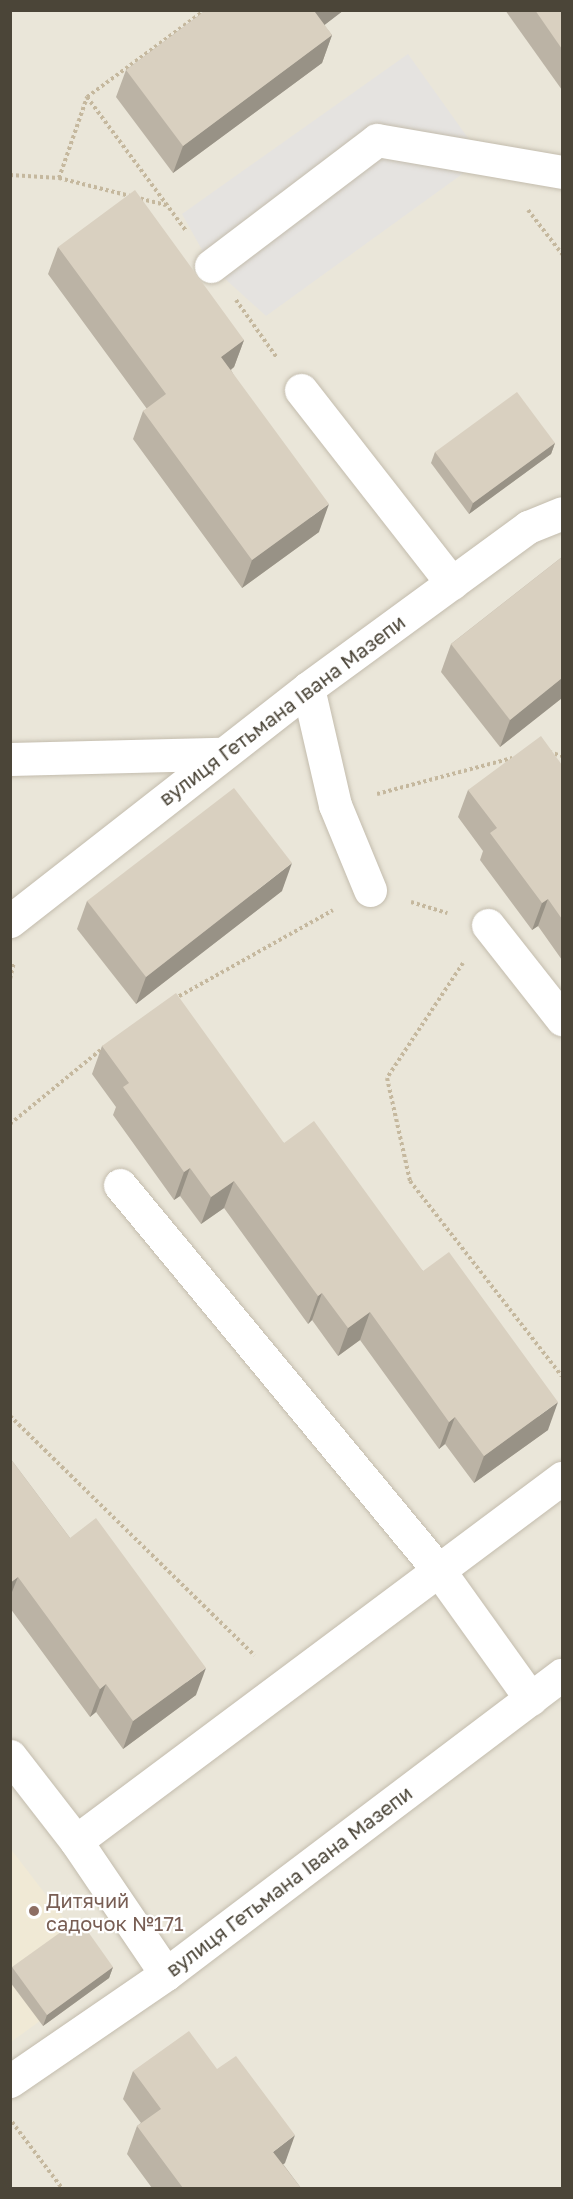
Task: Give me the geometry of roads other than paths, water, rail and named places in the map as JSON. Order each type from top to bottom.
[{"type":"lane","points":[[211,266],[377,140],[562,172]]},
{"type":"lane","points":[[301,390],[452,582]]},
{"type":"lane","name":"вулиця Гетьмана Івана Мазепи","points":[[10,921],[308,688],[528,527],[562,513]]},
{"type":"lane","points":[[308,688],[335,805],[370,890]]},
{"type":"lane","points":[[10,759],[222,754]]},
{"type":"lane","points":[[489,925],[562,1019]]},
{"type":"lane","points":[[120,1185],[440,1572],[531,1699]]},
{"type":"lane","points":[[76,1841],[440,1572],[562,1478]]},
{"type":"lane","name":"вулиця Гетьмана Івана Мазепи","points":[[10,2081],[166,1974],[562,1675]]},
{"type":"lane","points":[[10,1756],[76,1841],[166,1974]]},
{"type":"place","name":"Дитячий садочок №171","points":[[34,1911]]}]
